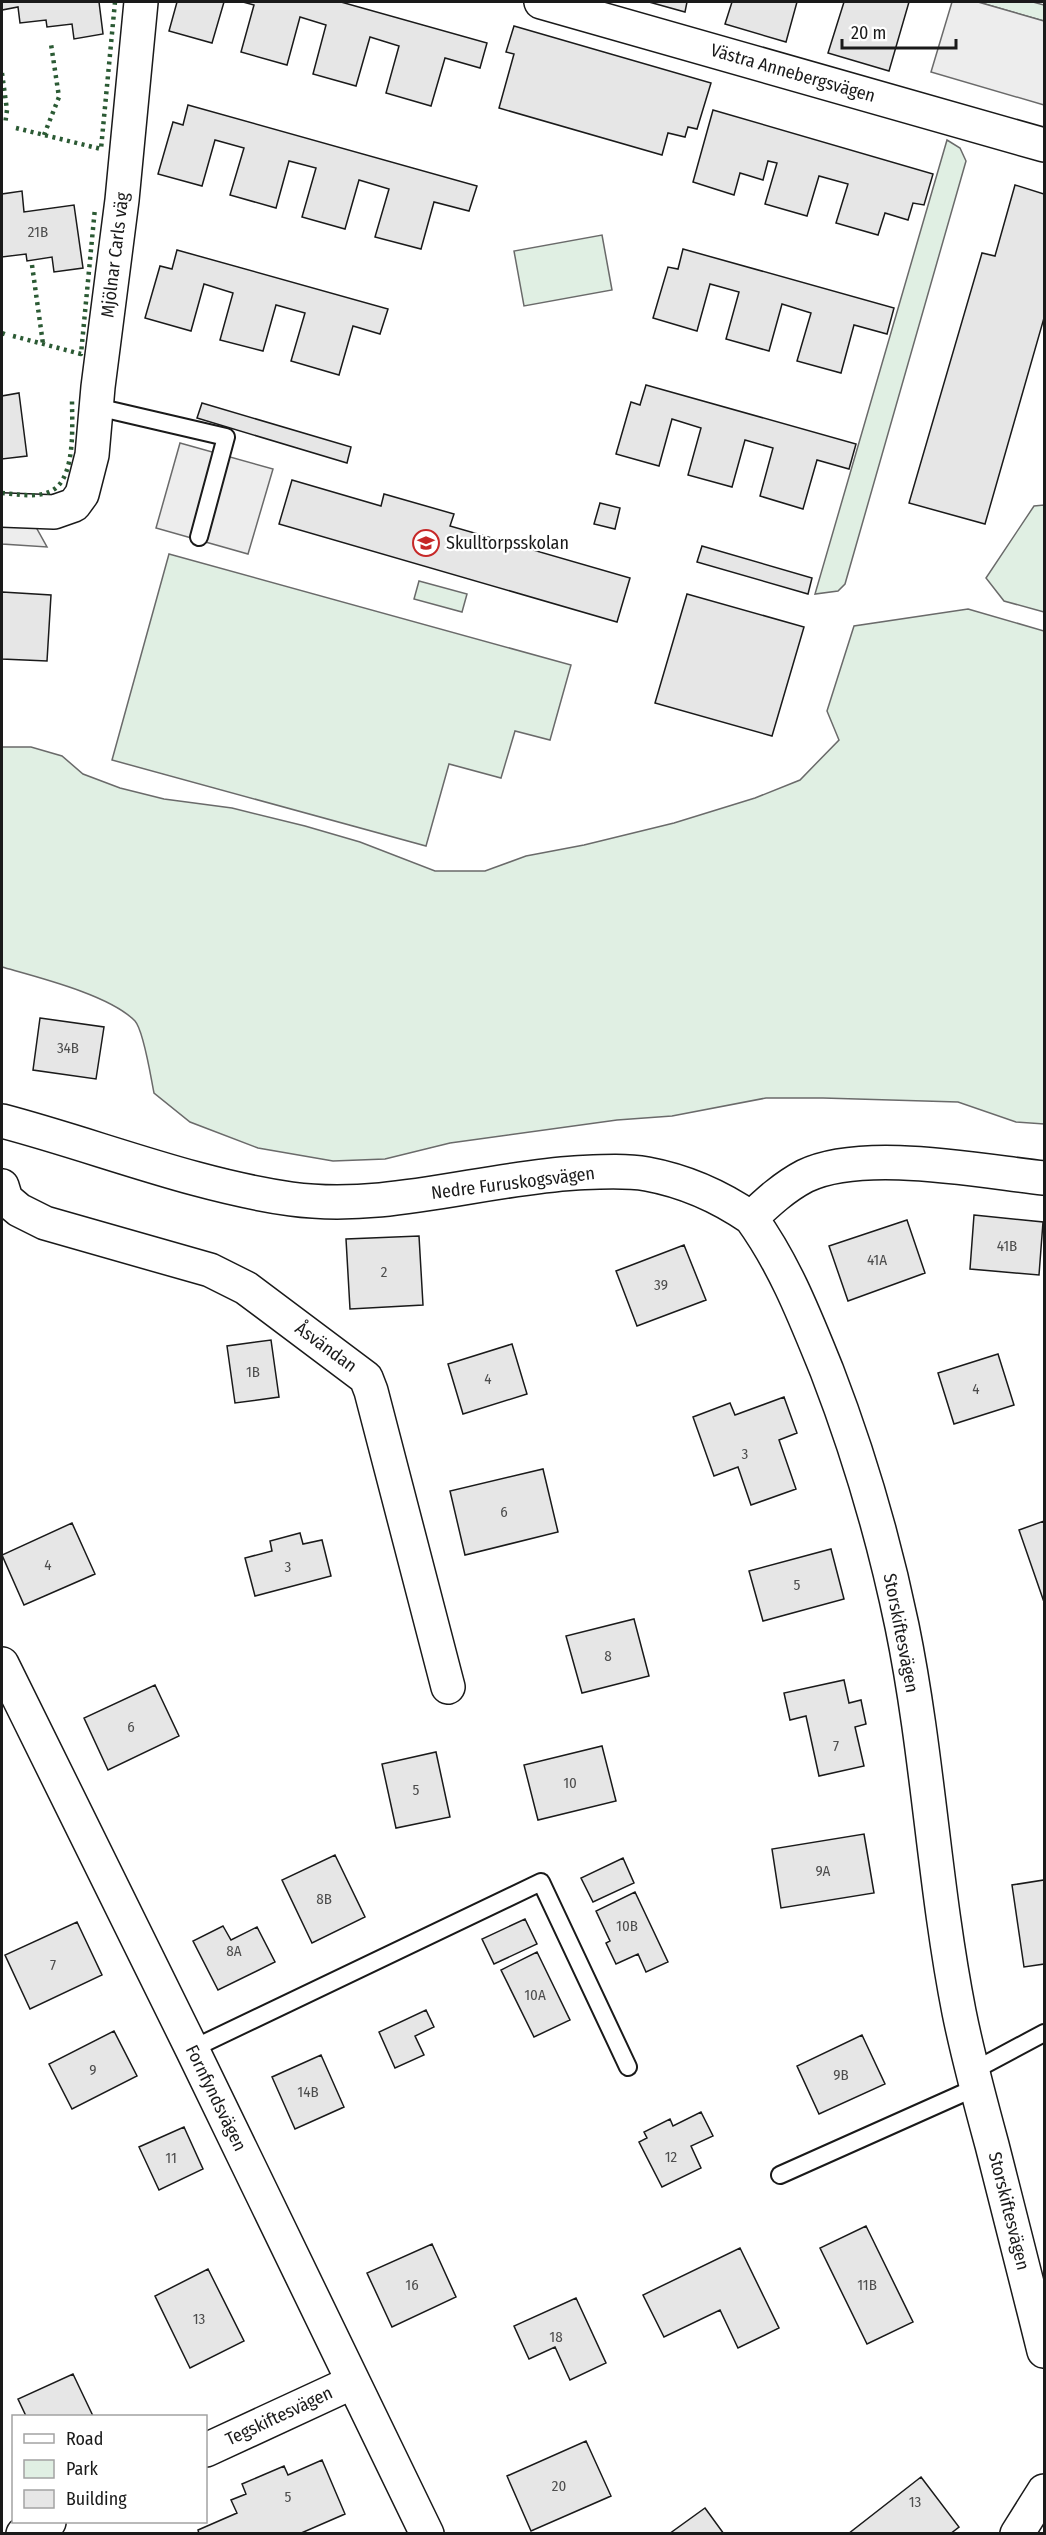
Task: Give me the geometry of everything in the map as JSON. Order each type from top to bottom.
[{"type":"street","name":"Mjölnar Carls väg","points":[[2,510],[54,512],[74,505],[82,494],[92,455],[122,200],[141,2]]},
{"type":"street","name":"Västra Annebergsvägen","points":[[541,2],[1044,145]]},
{"type":"street","name":"Nedre Furuskogsvägen","points":[[3,1131],[291,1199],[337,1202],[381,1200],[549,1175],[597,1172],[645,1173],[682,1182],[725,1200],[751,1218]]},
{"type":"street","points":[[751,1218],[784,1188],[808,1175],[855,1163],[930,1165],[1044,1178]]},
{"type":"street","name":"Åsvändan","points":[[2,1186],[6,1199],[19,1210],[45,1223],[210,1270],[246,1288],[366,1377],[448,1687]]},
{"type":"street","name":"Storskiftesvägen","points":[[751,1218],[772,1247],[802,1308],[835,1391],[867,1485],[887,1560],[902,1628],[949,1952],[975,2079],[1044,2351]]},
{"type":"street","name":"Fornfyndsvägen","points":[[2,1664],[427,2534]]},
{"type":"street","name":"Tegskiftesvägen","points":[[207,2450],[353,2382]]},
{"type":"street","points":[[1017,2534],[1044,2491]]},
{"type":"street","points":[[23,2534],[47,2523]]},
{"type":"lane","points":[[97,406],[226,437],[200,537]]},
{"type":"lane","points":[[192,2049],[541,1882],[628,2067]]},
{"type":"lane","points":[[780,2175],[975,2079],[1044,2033]]},
{"type":"green space","points":[[978,2],[1033,2],[1044,5],[1044,21]]},
{"type":"green space","points":[[947,140],[960,148],[966,161],[845,584],[838,591],[815,594]]},
{"type":"green space","points":[[602,235],[612,290],[524,306],[514,251]]},
{"type":"green space","points":[[1044,505],[1044,612],[1004,601],[986,578],[1034,506]]},
{"type":"green space","points":[[169,554],[571,665],[550,740],[515,731],[501,778],[449,764],[426,846],[112,760]]},
{"type":"green space","points":[[419,581],[467,594],[462,612],[414,599]]},
{"type":"green space","points":[[968,609],[1044,631],[1044,1124],[1016,1122],[958,1102],[766,1098],[672,1116],[617,1120],[450,1143],[385,1159],[333,1161],[258,1148],[190,1122],[154,1093],[144,1044],[135,1021],[109,1003],[91,995],[2,967],[2,747],[31,747],[62,756],[83,774],[120,788],[164,799],[232,808],[305,826],[360,842],[435,871],[485,871],[526,856],[584,845],[674,823],[755,798],[800,780],[839,740],[827,711],[854,626]]},
{"type":"shaded area","points":[[952,2],[978,2],[1044,21],[1044,105],[931,72]]},
{"type":"shaded area","points":[[180,443],[273,469],[248,554],[156,528]]},
{"type":"shaded area","points":[[2,518],[32,520],[47,547],[2,544]]},
{"type":"building","points":[[2,2],[99,2],[103,34],[74,39],[72,24],[47,27],[46,20],[20,23],[18,7],[2,10]]},
{"type":"building","points":[[177,2],[224,2],[212,43],[169,31]]},
{"type":"building","points":[[243,2],[341,2],[487,43],[480,68],[445,58],[431,106],[386,93],[399,46],[370,37],[356,86],[313,74],[326,25],[300,17],[287,65],[241,52],[254,5]]},
{"type":"building","points":[[649,2],[687,2],[685,12]]},
{"type":"building","points":[[732,2],[797,2],[786,42],[725,24]]},
{"type":"building","points":[[844,2],[909,2],[889,71],[828,53]]},
{"type":"building","points":[[514,26],[711,83],[697,129],[688,127],[685,137],[668,133],[662,155],[499,108],[514,54],[506,52]]},
{"type":"building","points":[[188,105],[477,186],[469,211],[434,202],[421,249],[375,237],[389,189],[359,180],[345,229],[302,217],[316,168],[289,161],[276,208],[230,195],[244,148],[215,140],[202,186],[158,174],[173,122],[183,125]]},
{"type":"building","points":[[713,110],[933,174],[924,205],[913,203],[908,220],[885,213],[878,235],[836,223],[848,184],[819,176],[807,216],[765,204],[777,163],[768,161],[763,180],[740,173],[734,195],[693,182]]},
{"type":"building","points":[[1015,185],[1044,194],[1044,318],[985,524],[909,503],[982,253],[995,256]]},
{"type":"building","points":[[22,191],[24,212],[74,205],[83,268],[54,272],[52,257],[27,261],[26,254],[2,257],[2,194]]},
{"type":"building","points":[[683,249],[894,308],[887,334],[854,325],[841,373],[797,361],[811,313],[782,304],[769,351],[726,339],[739,292],[710,284],[697,331],[653,318],[668,267],[678,269]]},
{"type":"building","points":[[177,250],[388,309],[380,334],[353,326],[339,375],[291,361],[305,313],[276,305],[263,351],[220,340],[233,293],[204,284],[191,331],[145,318],[160,266],[172,269]]},
{"type":"building","points":[[646,385],[856,444],[849,469],[817,460],[803,509],[760,496],[773,448],[745,440],[732,487],[688,475],[701,428],[672,419],[659,466],[616,454],[631,402],[640,405]]},
{"type":"building","points":[[19,393],[27,456],[2,459],[2,396]]},
{"type":"building","points":[[202,403],[351,447],[347,463],[197,418]]},
{"type":"building","points":[[292,480],[381,506],[384,494],[454,514],[450,526],[630,578],[617,622],[279,524]]},
{"type":"building","points":[[600,503],[620,508],[615,529],[594,524]]},
{"type":"building","points":[[702,546],[812,578],[808,594],[697,562]]},
{"type":"building","points":[[2,592],[51,595],[47,661],[2,659]]},
{"type":"building","points":[[687,594],[804,627],[772,736],[655,703]]},
{"type":"building","points":[[40,1018],[104,1027],[96,1079],[33,1070]]},
{"type":"building","points":[[974,1215],[1043,1222],[1039,1275],[970,1269]]},
{"type":"building","points":[[907,1220],[925,1273],[848,1301],[829,1246]]},
{"type":"building","points":[[419,1236],[423,1305],[350,1309],[346,1239]]},
{"type":"building","points":[[684,1245],[706,1300],[637,1326],[616,1271]]},
{"type":"building","points":[[271,1340],[279,1397],[235,1403],[227,1346]]},
{"type":"building","points":[[512,1344],[527,1394],[463,1414],[448,1364]]},
{"type":"building","points":[[998,1354],[1014,1405],[954,1424],[938,1373]]},
{"type":"building","points":[[784,1397],[797,1433],[779,1440],[796,1489],[751,1505],[738,1467],[714,1476],[693,1417],[730,1403],[735,1415]]},
{"type":"building","points":[[543,1469],[558,1532],[465,1555],[450,1491]]},
{"type":"building","points":[[1044,1521],[1044,1602],[1019,1530]]},
{"type":"building","points":[[72,1523],[95,1574],[24,1605],[2,1555]]},
{"type":"building","points":[[300,1533],[303,1544],[322,1540],[331,1576],[255,1596],[245,1558],[272,1551],[270,1541]]},
{"type":"building","points":[[831,1549],[844,1599],[763,1621],[749,1571]]},
{"type":"building","points":[[634,1619],[649,1676],[582,1693],[566,1636]]},
{"type":"building","points":[[844,1680],[849,1703],[861,1700],[866,1724],[855,1727],[864,1766],[819,1776],[806,1716],[790,1720],[784,1693]]},
{"type":"building","points":[[155,1685],[179,1736],[108,1770],[84,1718]]},
{"type":"building","points":[[602,1746],[616,1801],[538,1820],[524,1765]]},
{"type":"building","points":[[436,1752],[450,1817],[396,1828],[382,1764]]},
{"type":"building","points":[[864,1834],[874,1893],[781,1908],[772,1849]]},
{"type":"building","points":[[335,1855],[365,1917],[312,1943],[282,1880]]},
{"type":"building","points":[[623,1858],[634,1883],[593,1902],[581,1878]]},
{"type":"building","points":[[1044,1880],[1044,1964],[1024,1967],[1012,1885]]},
{"type":"building","points":[[635,1892],[668,1962],[646,1972],[638,1954],[616,1964],[606,1943],[610,1941],[596,1911]]},
{"type":"building","points":[[525,1919],[537,1944],[494,1964],[482,1939]]},
{"type":"building","points":[[77,1922],[102,1975],[30,2009],[5,1955]]},
{"type":"building","points":[[223,1926],[231,1940],[257,1927],[275,1962],[218,1990],[193,1941]]},
{"type":"building","points":[[537,1952],[570,2020],[534,2037],[501,1970]]},
{"type":"building","points":[[426,2010],[434,2027],[415,2036],[424,2055],[395,2068],[379,2032]]},
{"type":"building","points":[[114,2031],[137,2076],[72,2109],[49,2064]]},
{"type":"building","points":[[862,2035],[885,2084],[819,2114],[797,2066]]},
{"type":"building","points":[[321,2055],[344,2107],[295,2129],[272,2077]]},
{"type":"building","points":[[701,2112],[713,2136],[691,2146],[701,2168],[662,2187],[639,2142],[647,2138],[644,2132],[670,2119],[673,2126]]},
{"type":"building","points":[[184,2127],[203,2169],[159,2190],[139,2147]]},
{"type":"building","points":[[866,2226],[913,2322],[867,2344],[820,2248]]},
{"type":"building","points":[[432,2244],[456,2297],[392,2327],[367,2273]]},
{"type":"building","points":[[740,2248],[779,2328],[738,2348],[720,2310],[664,2337],[643,2295]]},
{"type":"building","points":[[208,2269],[244,2341],[190,2368],[155,2296]]},
{"type":"building","points":[[576,2298],[606,2363],[570,2380],[555,2347],[529,2359],[514,2326]]},
{"type":"building","points":[[73,2374],[93,2415],[26,2415],[18,2399]]},
{"type":"building","points":[[586,2441],[611,2496],[531,2531],[507,2476]]},
{"type":"building","points":[[322,2460],[345,2514],[299,2534],[199,2534],[198,2530],[237,2513],[231,2500],[246,2494],[242,2484],[284,2466],[288,2475]]},
{"type":"building","points":[[921,2477],[959,2527],[950,2534],[848,2534]]},
{"type":"building","points":[[705,2508],[724,2534],[669,2534]]},
{"type":"hedge","points":[[16,128],[101,149],[115,2]]},
{"type":"hedge","points":[[44,135],[59,97],[51,44]]},
{"type":"hedge","points":[[2,73],[7,110],[5,125]]},
{"type":"hedge","points":[[13,336],[81,354],[95,208]]},
{"type":"hedge","points":[[32,265],[43,344]]},
{"type":"hedge","points":[[2,333],[7,335]]},
{"type":"hedge","points":[[2,493],[28,495],[47,493],[60,483],[66,473],[71,449],[72,400]]},
{"type":"place","name":"Skulltorpsskolan","points":[[426,543]]}]
